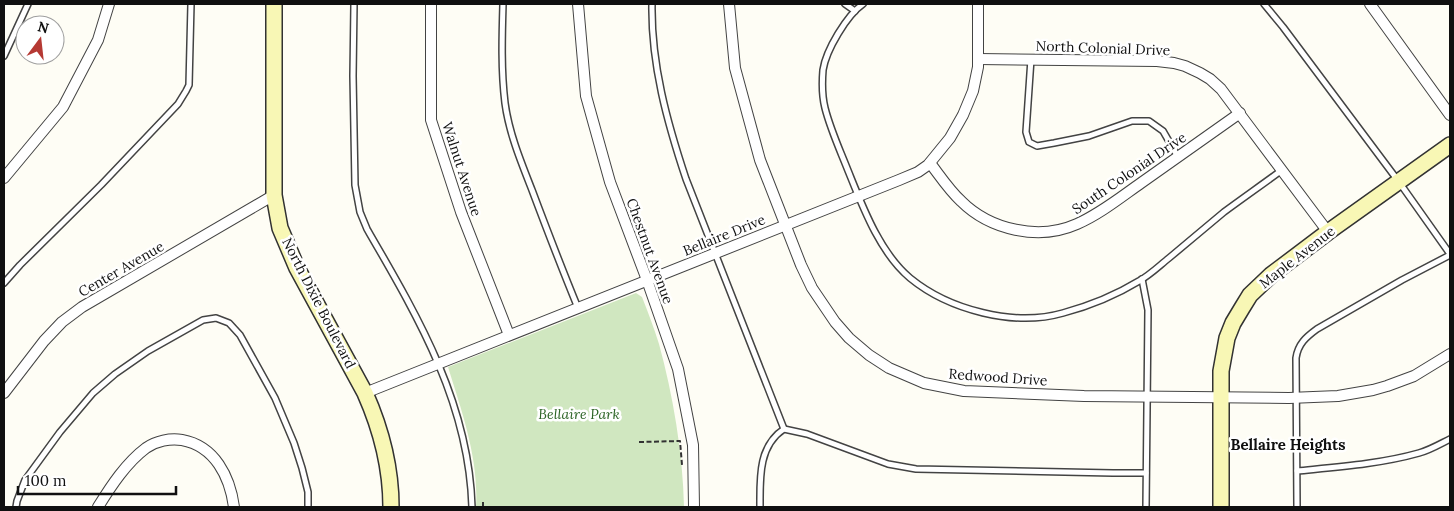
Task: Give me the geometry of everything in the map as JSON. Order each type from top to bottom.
[{"type":"main road","name":"North Dixie Boulevard","points":[[274,4],[274,195],[280,228],[297,268],[366,393],[373,410],[384,446],[391,487],[391,507]]},
{"type":"main road","name":"Maple Avenue","points":[[1221,507],[1221,371],[1224,349],[1233,323],[1250,295],[1271,275],[1328,232],[1450,145]]},
{"type":"street","points":[[4,178],[63,107],[98,40],[109,4]]},
{"type":"street","name":"Walnut Avenue","points":[[430,4],[431,120],[461,212],[509,335]]},
{"type":"street","name":"Chestnut Avenue","points":[[578,4],[586,96],[610,182],[678,369],[692,445],[694,507]]},
{"type":"street","name":"Redwood Drive","points":[[729,4],[735,68],[760,160],[812,288],[824,308],[849,338],[869,355],[907,377],[937,386],[964,391],[1005,394],[1297,398],[1357,394],[1388,386],[1414,376],[1450,354]]},
{"type":"street","name":"Bellaire Drive","points":[[366,393],[918,172],[930,163],[950,138],[963,115],[973,91],[978,67],[978,4]]},
{"type":"street","points":[[1370,4],[1450,115]]},
{"type":"street","name":"North Colonial Drive","points":[[978,58],[1156,61],[1174,63],[1200,73],[1221,89],[1328,232]]},
{"type":"street","name":"South Colonial Drive","points":[[930,163],[948,188],[973,212],[987,220],[1008,228],[1035,232],[1063,229],[1087,218],[1124,195],[1240,113]]},
{"type":"street","name":"Center Avenue","points":[[4,393],[44,341],[62,322],[82,307],[274,195]]},
{"type":"street","points":[[98,507],[112,486],[139,454],[157,442],[178,439],[198,445],[216,460],[229,484],[234,507]]},
{"type":"lane","points":[[4,56],[28,4]]},
{"type":"lane","points":[[4,283],[178,104],[189,85],[191,4]]},
{"type":"lane","points":[[354,4],[355,175],[360,212],[424,330],[451,392],[460,424],[469,471],[472,507]]},
{"type":"lane","points":[[503,4],[502,52],[505,104],[510,128],[520,160],[578,308]]},
{"type":"lane","points":[[652,4],[652,40],[672,138],[686,179],[784,429]]},
{"type":"lane","points":[[845,4],[855,10]]},
{"type":"lane","points":[[863,4],[855,10],[834,42],[823,69],[824,106],[830,126],[858,196],[889,255],[900,269],[924,288],[961,306],[992,315],[1046,317],[1092,304],[1142,279],[1226,211],[1282,169]]},
{"type":"lane","points":[[1264,4],[1399,182],[1450,255],[1317,329],[1305,339],[1297,354],[1297,507]]},
{"type":"lane","points":[[1031,59],[1026,132],[1029,142],[1037,146],[1089,136],[1132,121],[1149,121],[1163,131],[1178,157]]},
{"type":"lane","points":[[1142,279],[1148,310],[1146,507]]},
{"type":"lane","points":[[16,507],[25,480],[60,432],[93,393],[115,374],[148,351],[203,320],[216,318],[229,323],[240,335],[275,398],[294,443],[302,468],[308,492],[308,507]]},
{"type":"lane","points":[[784,429],[807,434],[888,464],[916,469],[1146,473]]},
{"type":"lane","points":[[760,507],[760,476],[767,447],[773,438],[784,429]]},
{"type":"lane","points":[[1297,471],[1358,464],[1420,453],[1450,439]]},
{"type":"path","points":[[639,442],[680,441],[682,469]]},
{"type":"path","points":[[483,502],[483,507]]},
{"type":"green space","name":"Bellaire Park","points":[[636,293],[642,297],[651,320],[669,384],[679,446],[684,507],[476,507],[475,471],[472,453],[464,418],[448,367]]},
{"type":"district","name":"Bellaire Heights","points":[[1288,445]]}]
